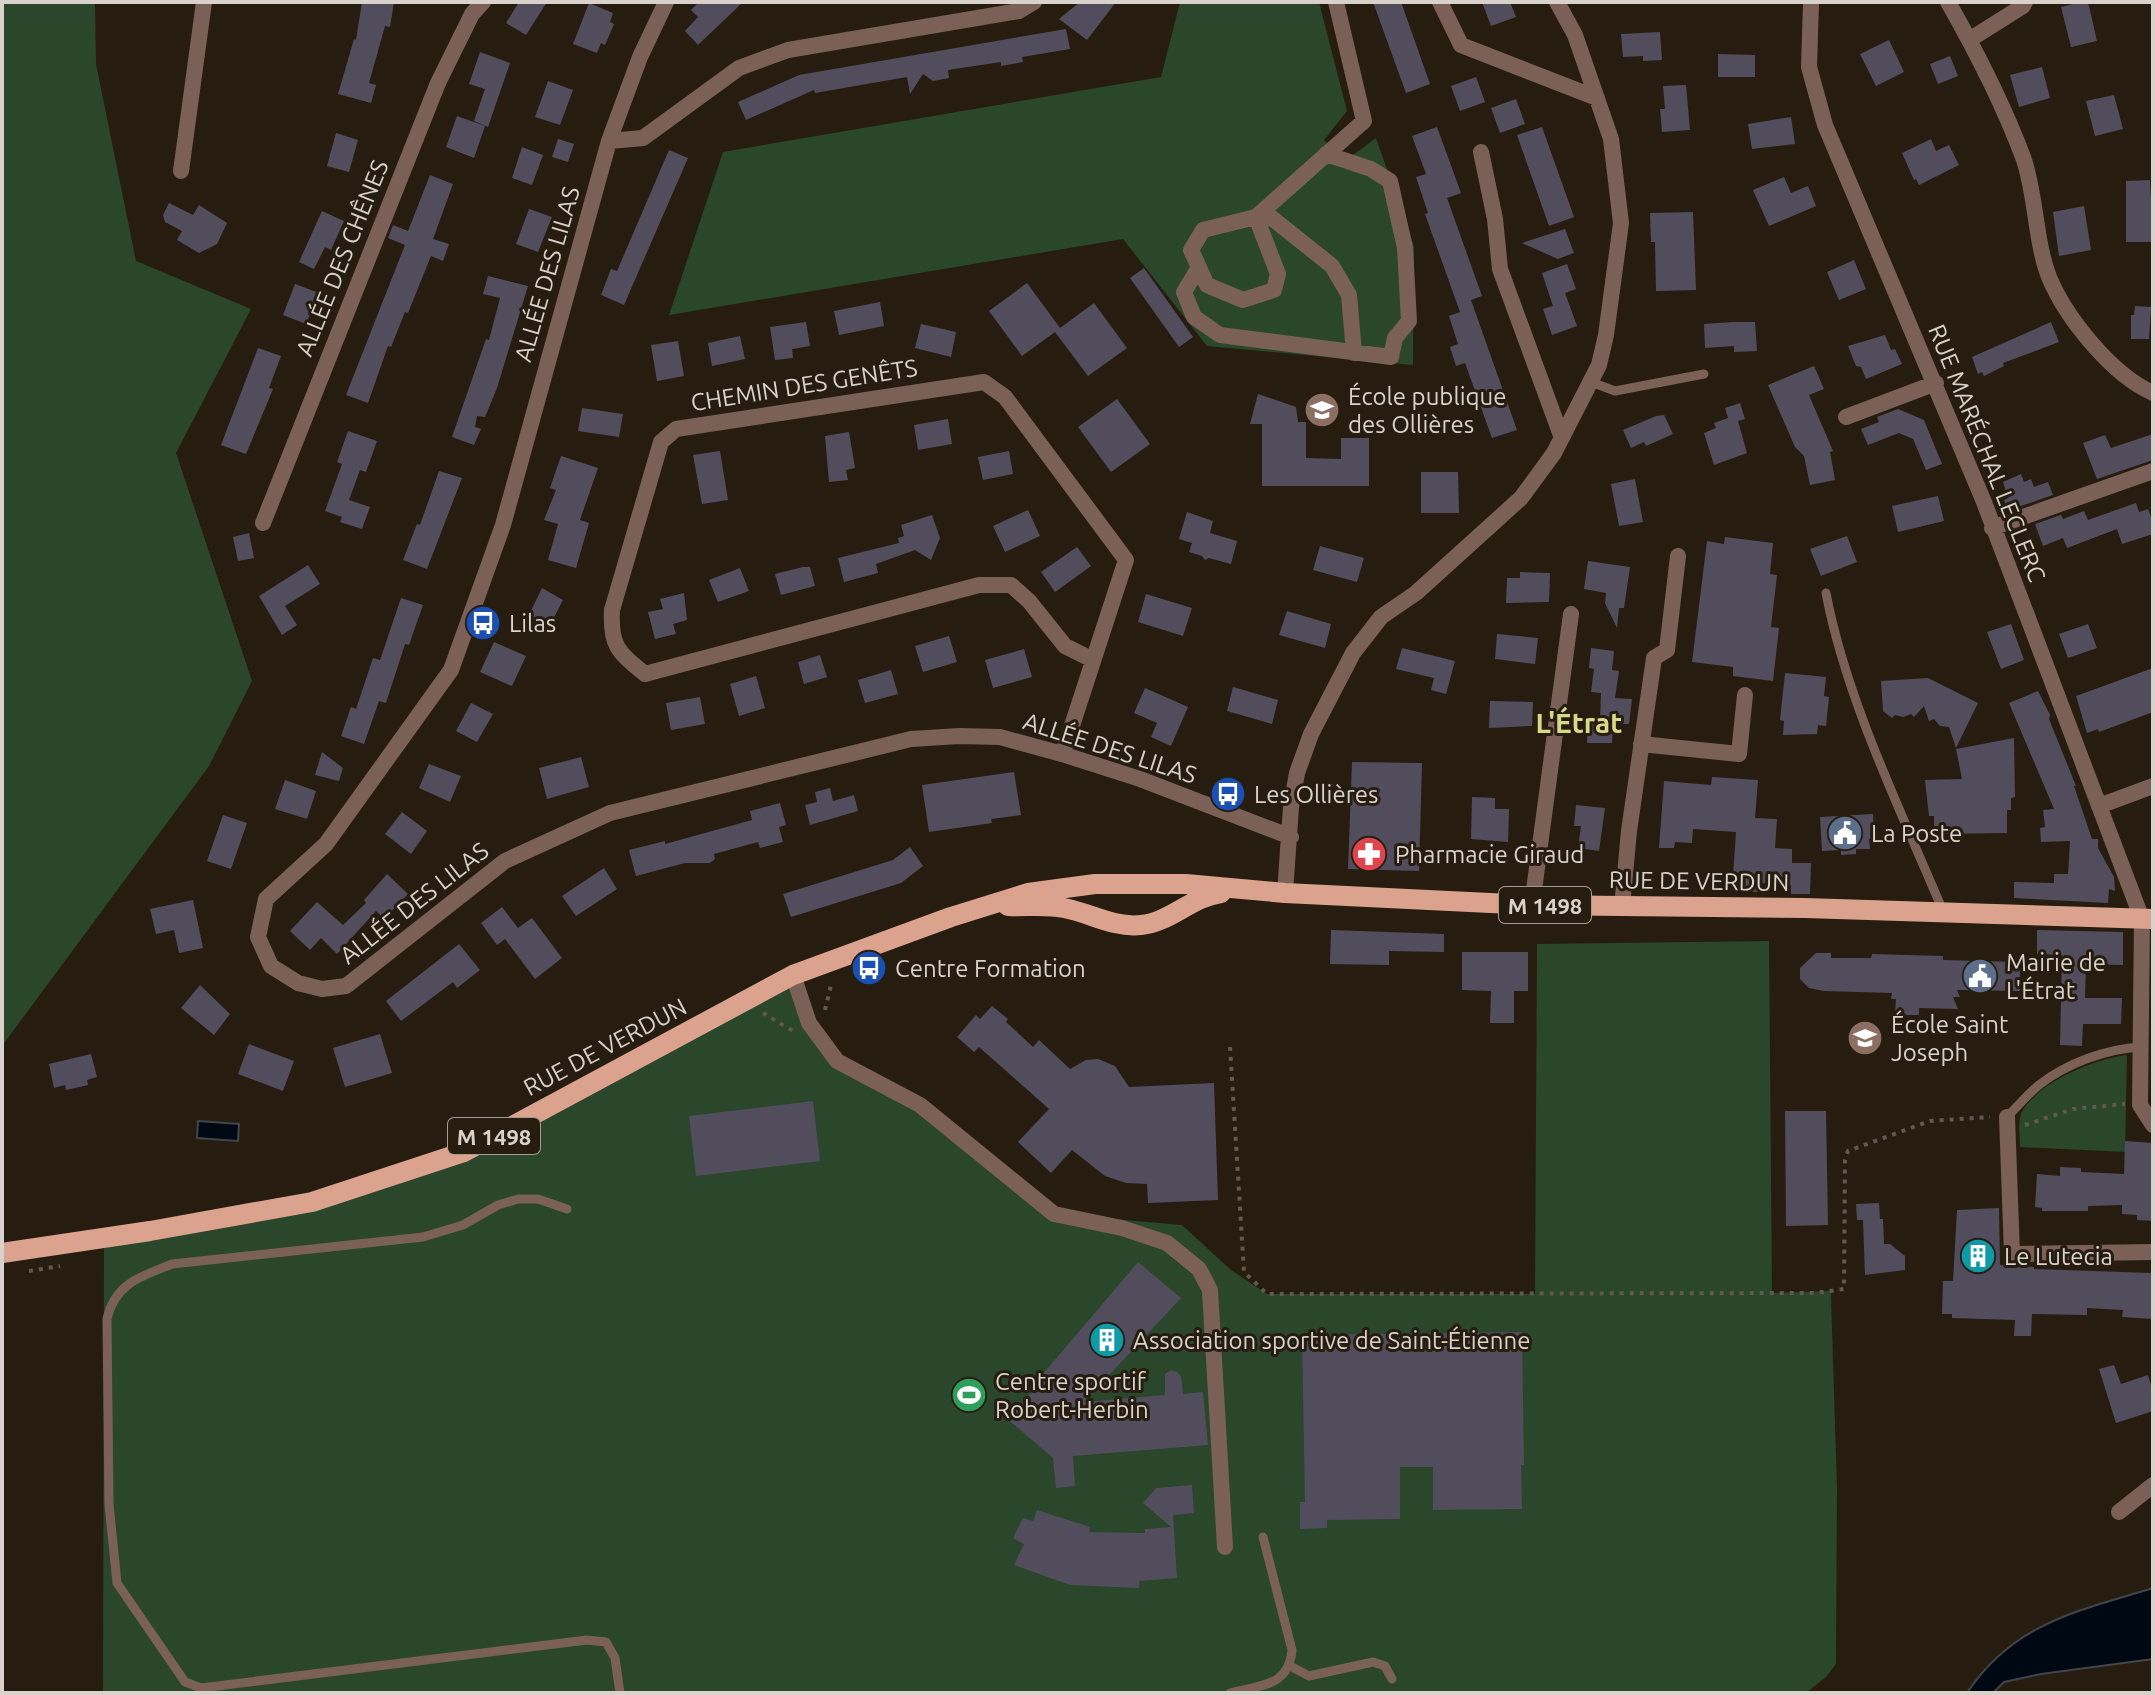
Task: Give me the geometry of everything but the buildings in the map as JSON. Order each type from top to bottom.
[{"type":"main road","name":"RUE DE VERDUN","points":[[2,1253],[312,1202],[464,1152],[793,975],[1023,894],[1095,884],[1186,884],[1245,891],[1532,905],[1805,908],[2147,919]]},
{"type":"main road","name":"RUE DE VERDUN","points":[[989,906],[1059,907],[1087,913],[1113,925],[1139,925],[1157,922],[1205,895],[1245,891]]},
{"type":"street","points":[[181,171],[204,2]]},
{"type":"street","name":"ALLÉE DES LILAS","points":[[666,2],[640,57],[609,141],[503,525],[451,670],[326,844],[266,899],[258,937],[271,966],[298,983],[322,989],[346,986],[505,861],[610,813],[911,739],[1000,737],[1140,779],[1291,837]]},
{"type":"street","points":[[609,141],[643,138],[739,68],[788,50],[1019,11],[1034,2]]},
{"type":"street","points":[[1260,214],[1278,274],[1274,290],[1243,300],[1207,285],[1191,250],[1203,230],[1260,214],[1364,121],[1336,2]]},
{"type":"street","points":[[1440,2],[1461,45],[1597,98]]},
{"type":"street","points":[[1285,893],[1291,807],[1297,773],[1311,734],[1353,653],[1381,617],[1416,593],[1521,498],[1562,438],[1591,382],[1606,335],[1621,223],[1611,139],[1575,35],[1557,2]]},
{"type":"street","name":"RUE MARÉCHAL LECLERC","points":[[1811,2],[1809,67],[1825,125],[1936,383],[2099,806],[2147,919]]},
{"type":"street","points":[[1948,2],[2024,159],[2049,276],[2086,338],[2133,384],[2153,393]]},
{"type":"street","points":[[1969,40],[2025,2]]},
{"type":"street","name":"ALLÉE DES CHÊNES","points":[[263,523],[438,83],[472,6]]},
{"type":"street","points":[[1199,267],[1184,292],[1194,317],[1220,335],[1391,357],[1395,338],[1409,321],[1405,248],[1390,181],[1331,149]]},
{"type":"street","points":[[1481,152],[1495,219],[1500,269],[1562,438]]},
{"type":"street","points":[[1260,214],[1332,266],[1349,295],[1354,353]]},
{"type":"street","name":"CHEMIN DES GENÊTS","points":[[1062,754],[1126,560],[1005,397],[984,382],[676,429],[661,442],[612,610],[611,636],[625,658],[645,674],[979,585],[1011,585],[1029,601],[1065,646],[1093,660]]},
{"type":"street","points":[[1846,417],[1936,383]]},
{"type":"street","points":[[1992,528],[2153,471]]},
{"type":"street","points":[[1622,907],[1654,658],[1667,650],[1678,556]]},
{"type":"street","points":[[1532,905],[1571,614]]},
{"type":"street","points":[[1641,744],[1739,754],[1745,695]]},
{"type":"street","points":[[2099,806],[2153,786]]},
{"type":"street","points":[[2147,919],[2140,1105],[2153,1125]]},
{"type":"street","points":[[793,975],[809,1023],[837,1061],[920,1105],[1054,1214],[1122,1228],[1167,1243],[1199,1269],[1210,1290],[1225,1547]]},
{"type":"street","points":[[2007,1117],[2012,1254],[2153,1252]]},
{"type":"street","points":[[2119,1512],[2153,1485]]},
{"type":"lane","points":[[1591,382],[1615,391],[1704,374]]},
{"type":"lane","points":[[1826,593],[1835,640],[1886,776],[1945,914]]},
{"type":"lane","points":[[2007,1117],[2040,1084],[2066,1070],[2097,1054],[2119,1048],[2141,1047]]},
{"type":"lane","points":[[567,1209],[538,1199],[518,1199],[498,1205],[463,1225],[423,1237],[172,1264],[135,1279],[111,1302],[107,1319],[109,1504],[117,1583],[185,1682],[201,1688],[587,1640],[606,1642],[615,1658],[620,1693]]},
{"type":"lane","points":[[1230,1693],[1278,1681],[1290,1666],[1292,1650],[1263,1537]]},
{"type":"lane","points":[[1290,1666],[1309,1676],[1373,1662],[1385,1666],[1392,1679]]},
{"type":"path","points":[[825,1018],[829,982],[837,977]]},
{"type":"path","points":[[752,1016],[764,1013],[800,1037]]},
{"type":"path","points":[[1230,1047],[1244,1272],[1267,1294],[1815,1293],[1844,1289],[1845,1160],[1848,1151],[1930,1121],[2007,1117],[2022,1125],[2073,1109],[2140,1105]]},
{"type":"green space","points":[[2,2],[95,2],[96,64],[136,261],[251,309],[176,453],[252,681],[209,766],[2,1046]]},
{"type":"green space","points":[[1180,2],[1319,2],[1347,111],[1324,140],[1346,160],[1376,138],[1414,246],[1413,365],[1207,346],[1123,239],[669,315],[723,152],[1161,77]]},
{"type":"green space","name":"Centre sportif Robert-Herbin","points":[[1769,941],[1772,1293],[1831,1291],[1837,1488],[1836,1664],[1806,1693],[103,1693],[104,1238],[312,1202],[464,1152],[793,975],[837,1061],[920,1105],[1054,1214],[1182,1225],[1231,1270],[1267,1294],[1535,1294],[1537,944]]},
{"type":"green space","points":[[2127,1055],[2125,1152],[2020,1147],[2021,1114],[2031,1099],[2069,1073],[2099,1061]]},
{"type":"shaded area","points":[[198,1121],[239,1124],[238,1141],[197,1138]]},
{"type":"shaded area","points":[[2153,1588],[2153,1659],[2041,1674],[2004,1682],[1993,1693],[1967,1693],[1985,1669],[2026,1635],[2073,1613]]},
{"type":"place","name":"École publique des Ollières","points":[[1322,410]]},
{"type":"place","name":"Lilas","points":[[483,623]]},
{"type":"place","name":"Les Ollières","points":[[1228,794]]},
{"type":"place","name":"La Poste","points":[[1845,833]]},
{"type":"place","name":"Pharmacie Giraud","points":[[1369,854]]},
{"type":"place","name":"Centre Formation","points":[[869,968]]},
{"type":"place","name":"Mairie de L'Étrat","points":[[1980,976]]},
{"type":"place","name":"École Saint Joseph","points":[[1865,1038]]},
{"type":"place","name":"Le Lutecia","points":[[1978,1256]]},
{"type":"place","name":"Association sportive de Saint-Étienne","points":[[1107,1340]]},
{"type":"place","name":"Centre sportif Robert-Herbin","points":[[969,1395]]},
{"type":"district","name":"L'Étrat","points":[[1579,722]]}]
